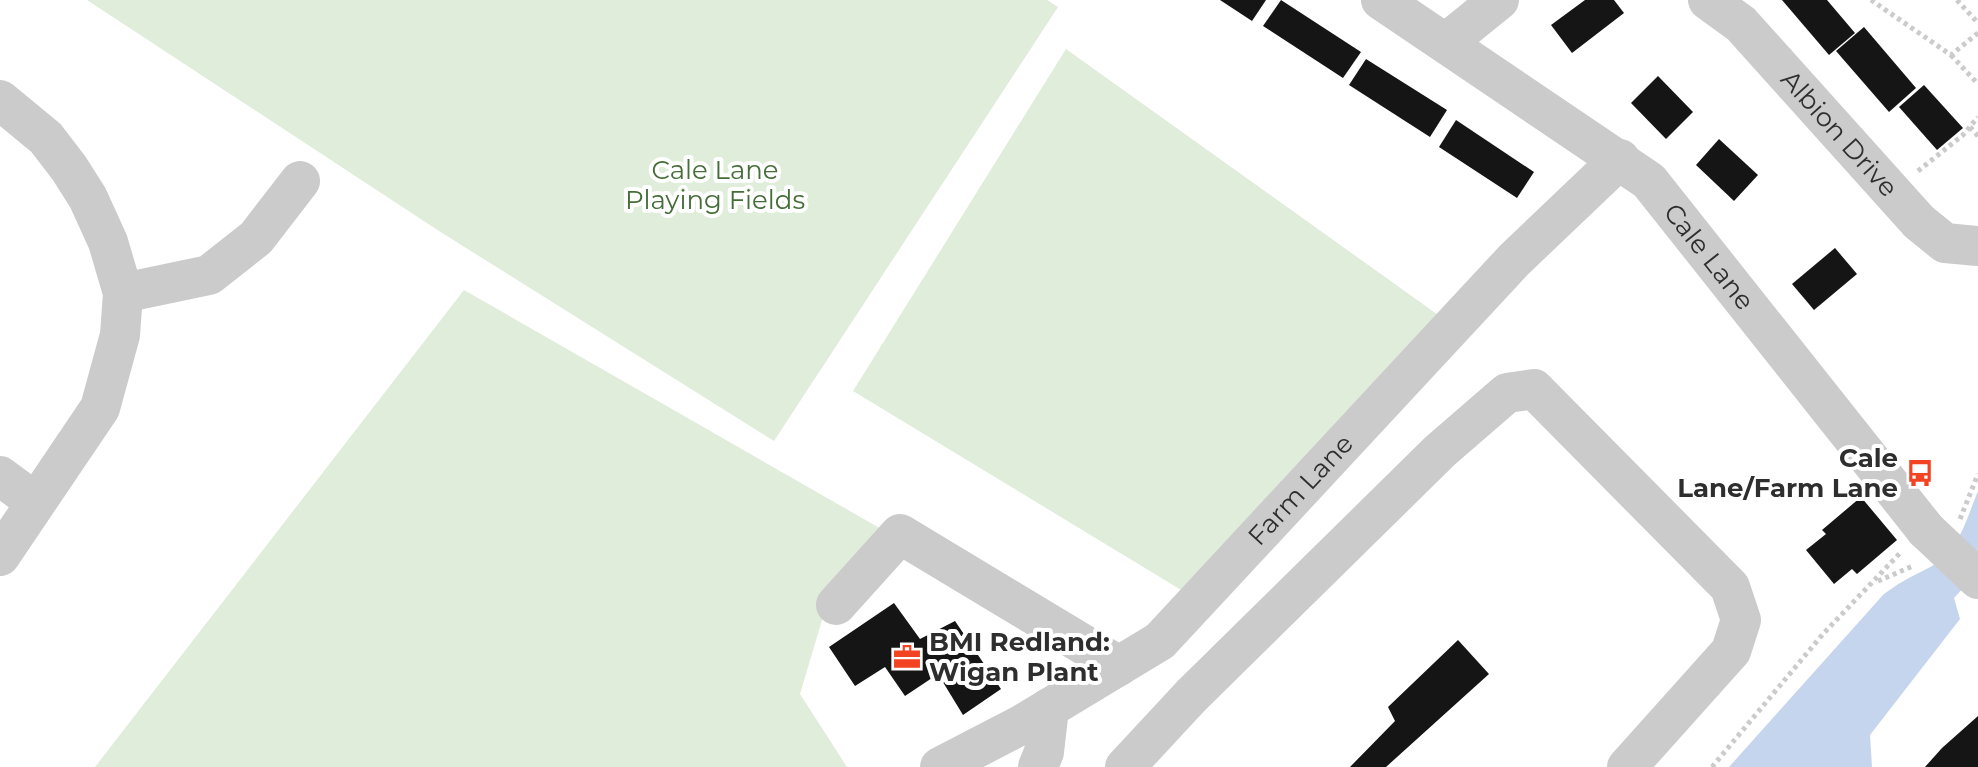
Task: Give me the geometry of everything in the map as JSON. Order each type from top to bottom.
[{"type":"street","name":"Cale Lane","points":[[1381,0],[1649,181],[1926,530],[1978,579]]},
{"type":"street","points":[[1447,42],[1499,0]]},
{"type":"street","name":"Albion Drive","points":[[1708,0],[1741,24],[1892,192],[1945,243],[1978,246]]},
{"type":"street","points":[[0,100],[46,138],[82,188],[108,242],[123,293],[120,335],[100,408],[34,501],[0,556]]},
{"type":"street","name":"Farm Lane","points":[[940,767],[1049,708],[1160,641],[1514,260],[1620,159]]},
{"type":"street","points":[[123,293],[209,275],[256,238],[267,204],[300,181]]},
{"type":"street","points":[[1125,767],[1191,696],[1440,451],[1507,393],[1534,389],[1730,587],[1741,620],[1731,651],[1627,767]]},
{"type":"street","points":[[0,476],[34,501]]},
{"type":"street","points":[[836,605],[900,534],[1119,666]]},
{"type":"street","points":[[1038,767],[1044,752],[1049,708]]},
{"type":"path","points":[[1871,0],[1951,55],[1978,84]]},
{"type":"path","points":[[1957,0],[1978,23]]},
{"type":"path","points":[[1951,55],[1978,33]]},
{"type":"path","points":[[1892,192],[1978,117]]},
{"type":"path","points":[[1970,127],[1978,136]]},
{"type":"path","points":[[1712,767],[1823,634],[1874,583]]},
{"type":"green space","name":"Cale Lane Playing Fields","points":[[87,0],[1047,0],[1058,7],[774,441],[439,231]]},
{"type":"green space","points":[[1066,49],[1441,317],[1196,599],[853,391]]},
{"type":"green space","points":[[464,290],[890,534],[825,610],[800,694],[847,767],[95,767]]},
{"type":"water","points":[[1978,491],[1978,572],[1954,598],[1960,619],[1870,735],[1872,767],[1729,767],[1883,595],[1932,566],[1949,552],[1961,533]]},
{"type":"building","points":[[1220,0],[1266,0],[1252,21]]},
{"type":"building","points":[[1281,0],[1361,52],[1343,78],[1263,26]]},
{"type":"building","points":[[1585,0],[1614,0],[1624,13],[1572,53],[1551,25]]},
{"type":"building","points":[[1782,0],[1827,0],[1855,33],[1829,55]]},
{"type":"building","points":[[1864,27],[1916,88],[1889,112],[1836,51]]},
{"type":"building","points":[[1366,59],[1447,110],[1430,137],[1349,85]]},
{"type":"building","points":[[1658,76],[1693,112],[1666,139],[1631,103]]},
{"type":"building","points":[[1924,85],[1963,128],[1937,150],[1899,107]]},
{"type":"building","points":[[1456,120],[1534,172],[1517,198],[1439,147]]},
{"type":"building","points":[[1719,139],[1758,175],[1734,201],[1696,165]]},
{"type":"building","points":[[1835,248],[1857,274],[1814,310],[1792,284]]},
{"type":"building","points":[[1861,497],[1897,540],[1857,574],[1852,569],[1834,584],[1806,550],[1826,534],[1822,530]]},
{"type":"building","name":"BMI Redland: Wigan Plant","points":[[894,603],[920,639],[955,621],[1001,689],[963,715],[938,674],[905,696],[885,667],[855,686],[829,647]]},
{"type":"building","points":[[1458,640],[1489,674],[1386,767],[1350,767],[1395,721],[1388,707]]},
{"type":"building","points":[[1978,716],[1978,767],[1925,767],[1942,748]]},
{"type":"place","name":"Cale Lane/Farm Lane","points":[[1920,473]]},
{"type":"place","name":"BMI Redland: Wigan Plant","points":[[907,657]]}]
